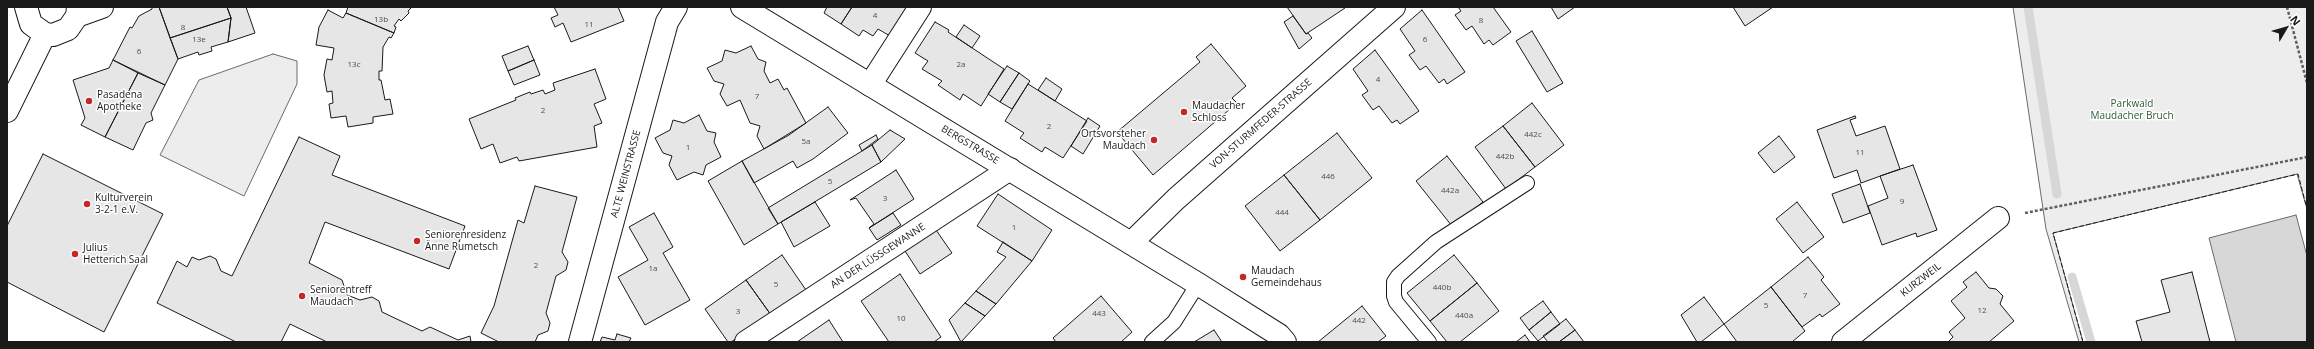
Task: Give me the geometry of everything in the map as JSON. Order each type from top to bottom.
[{"type":"street","points":[[26,7],[31,24],[45,34],[53,35],[68,29],[78,12],[102,7]]},
{"type":"street","name":"ALTE WEINSTRASSE","points":[[580,342],[667,22],[676,7]]},
{"type":"street","name":"BERGSTRASSE","points":[[742,7],[1198,284],[1279,335],[1285,342]]},
{"type":"street","points":[[870,85],[920,7]]},
{"type":"street","name":"VON-STURMFEDER-STRASSE","points":[[1131,243],[1176,199],[1394,7]]},
{"type":"street","points":[[7,111],[45,34]]},
{"type":"street","name":"AN DER LÜSSGEWANNE","points":[[746,342],[1010,169]]},
{"type":"street","name":"KURZWEIL","points":[[1843,342],[1998,218]]},
{"type":"lane","points":[[1429,342],[1396,302],[1394,296],[1394,282],[1398,276],[1436,242],[1527,183]]},
{"type":"lane","points":[[1152,342],[1174,322],[1198,284]]},
{"type":"path","points":[[2287,7],[2307,83]]},
{"type":"path","points":[[1998,218],[2307,157]]},
{"type":"shaded area","name":"Parkwald Maudacher Bruch","points":[[2013,7],[2307,7],[2307,209],[2297,174],[2053,233],[2083,342],[2079,342],[2046,229]]},
{"type":"shaded area","points":[[273,54],[297,61],[297,84],[244,196],[160,155],[199,80]]},
{"type":"shaded area","points":[[2296,215],[2307,256],[2307,342],[2236,342],[2209,238]]},
{"type":"building","points":[[152,7],[159,7],[178,59],[165,85],[113,60],[130,27],[132,28],[139,16],[152,9]]},
{"type":"building","points":[[159,7],[227,7],[231,18],[170,38]]},
{"type":"building","points":[[227,7],[246,7],[255,33],[228,42],[231,18]]},
{"type":"building","points":[[348,7],[412,7],[408,11],[409,13],[401,21],[399,19],[394,26],[396,27],[394,33],[346,13]]},
{"type":"building","points":[[554,7],[618,7],[624,21],[571,42],[563,23],[555,27],[551,18],[558,15]]},
{"type":"building","points":[[827,7],[852,7],[841,24],[824,13]]},
{"type":"building","points":[[852,7],[909,7],[890,36],[878,29],[873,36],[863,30],[859,36],[841,24]]},
{"type":"building","points":[[1287,7],[1344,7],[1345,8],[1306,34]]},
{"type":"building","points":[[1458,7],[1493,7],[1511,32],[1493,45],[1489,40],[1484,44],[1472,26],[1466,30],[1455,15],[1461,11]]},
{"type":"building","points":[[1551,7],[1575,7],[1558,19]]},
{"type":"building","points":[[1733,7],[1773,7],[1745,26]]},
{"type":"building","points":[[328,10],[343,18],[346,13],[394,33],[391,38],[389,37],[383,47],[382,71],[379,71],[379,80],[381,80],[385,100],[390,99],[393,114],[373,117],[373,123],[348,127],[346,116],[331,118],[329,104],[333,103],[332,91],[327,92],[324,75],[327,59],[332,60],[334,48],[316,45],[319,27]]},
{"type":"building","points":[[1422,10],[1465,72],[1447,84],[1444,79],[1439,83],[1426,66],[1420,70],[1409,55],[1415,51],[1400,29]]},
{"type":"building","points":[[1293,16],[1306,34],[1308,33],[1312,38],[1299,49],[1284,22]]},
{"type":"building","points":[[231,18],[228,42],[211,47],[212,51],[199,55],[198,52],[178,59],[170,38]]},
{"type":"building","points":[[935,22],[949,30],[948,32],[1004,69],[981,106],[963,94],[960,100],[938,85],[942,81],[922,69],[928,61],[915,53]]},
{"type":"building","points":[[964,25],[980,36],[972,48],[956,37]]},
{"type":"building","points":[[1532,31],[1563,83],[1547,92],[1516,41]]},
{"type":"building","name":"Maudacher Schloss","points":[[1211,44],[1246,86],[1232,98],[1237,103],[1153,175],[1117,132],[1200,62],[1196,57]]},
{"type":"building","points":[[528,46],[534,60],[508,71],[502,56]]},
{"type":"building","points":[[751,46],[758,59],[766,62],[764,71],[770,83],[778,79],[784,90],[787,88],[806,123],[764,149],[757,136],[760,126],[750,123],[740,100],[727,106],[720,94],[724,84],[714,81],[707,68],[722,61],[725,50],[736,53]]},
{"type":"building","points":[[1375,50],[1419,111],[1400,124],[1397,120],[1392,123],[1379,106],[1373,110],[1362,95],[1368,91],[1353,69]]},
{"type":"building","points":[[113,60],[138,73],[105,137],[81,125],[85,118],[73,80],[109,68]]},
{"type":"building","points":[[534,60],[540,75],[514,85],[508,71]]},
{"type":"building","points":[[1007,66],[1019,73],[1000,102],[988,94]]},
{"type":"building","points":[[595,69],[606,99],[594,104],[602,123],[594,126],[597,147],[519,161],[517,157],[500,163],[493,144],[481,149],[469,119],[516,100],[515,98],[530,92],[531,94],[543,90],[545,94],[555,90],[553,83]]},
{"type":"building","points":[[138,73],[165,85],[151,113],[153,120],[146,123],[133,150],[105,137]]},
{"type":"building","points":[[1019,73],[1030,81],[1012,109],[1000,102]]},
{"type":"building","points":[[1046,78],[1062,89],[1055,101],[1038,90]]},
{"type":"building","points":[[1028,84],[1087,121],[1063,158],[1045,147],[1042,152],[1020,138],[1024,133],[1005,121]]},
{"type":"building","points":[[1532,103],[1564,145],[1535,167],[1503,126]]},
{"type":"building","points":[[828,107],[848,133],[813,159],[797,168],[793,161],[754,183],[742,161],[789,135]]},
{"type":"building","points":[[699,115],[707,131],[716,133],[714,142],[721,157],[706,165],[703,175],[694,172],[677,180],[669,165],[672,156],[663,153],[655,138],[670,130],[673,120],[684,123]]},
{"type":"building","points":[[1855,116],[1856,118],[1850,120],[1856,136],[1885,126],[1900,169],[1861,183],[1857,170],[1834,178],[1817,130]]},
{"type":"building","points":[[1088,118],[1100,126],[1083,154],[1071,146]]},
{"type":"building","points":[[1503,126],[1535,167],[1506,189],[1475,147]]},
{"type":"building","points":[[890,130],[905,139],[881,162],[872,145]]},
{"type":"building","points":[[1337,133],[1372,178],[1320,220],[1284,175]]},
{"type":"building","points":[[876,135],[878,139],[862,151],[859,145]]},
{"type":"building","points":[[1779,136],[1795,157],[1774,173],[1758,153]]},
{"type":"building","name":"Seniorenresidenz Änne Rumetsch","points":[[299,137],[340,156],[332,175],[465,226],[449,269],[325,222],[309,263],[342,280],[347,295],[360,300],[372,297],[379,301],[382,312],[422,331],[430,327],[458,340],[470,336],[471,342],[327,342],[290,324],[281,342],[236,342],[157,303],[177,261],[187,267],[192,257],[199,260],[210,256],[216,259],[221,271],[232,276]]},
{"type":"building","points":[[872,145],[881,162],[778,224],[768,208]]},
{"type":"building","name":"Julius Hetterich Saal","points":[[43,154],[163,214],[104,332],[7,282],[7,226]]},
{"type":"building","points":[[1447,156],[1483,202],[1452,226],[1416,181]]},
{"type":"building","points":[[742,161],[778,224],[744,245],[708,181]]},
{"type":"building","points":[[1913,165],[1937,230],[1917,237],[1916,233],[1882,245],[1868,206],[1888,198],[1880,176]]},
{"type":"building","points":[[896,170],[914,199],[869,228],[874,224],[856,198],[850,200]]},
{"type":"building","points":[[1284,175],[1320,220],[1280,251],[1245,206]]},
{"type":"building","points":[[1860,184],[1870,213],[1843,223],[1832,194]]},
{"type":"building","name":"Seniorenresidenz Änne Rumetsch","points":[[535,186],[577,197],[562,252],[568,262],[566,270],[556,276],[546,313],[550,323],[548,331],[538,335],[535,342],[499,342],[481,333],[494,306],[518,220],[524,223]]},
{"type":"building","points":[[998,194],[1052,230],[1032,261],[977,226]]},
{"type":"building","points":[[815,202],[830,226],[794,247],[781,222]]},
{"type":"building","points":[[1797,202],[1824,237],[1803,253],[1776,219]]},
{"type":"building","points":[[654,213],[673,247],[663,253],[690,300],[645,325],[618,277],[648,260],[629,227]]},
{"type":"building","points":[[893,213],[901,225],[877,240],[869,228]]},
{"type":"building","points":[[936,230],[952,253],[920,274],[905,251]]},
{"type":"building","points":[[1003,242],[1032,261],[996,304],[976,291],[1006,257],[997,252]]},
{"type":"building","points":[[782,255],[806,290],[771,315],[746,280]]},
{"type":"building","points":[[1454,255],[1477,283],[1430,321],[1407,293]]},
{"type":"building","points":[[1808,257],[1824,277],[1821,280],[1840,304],[1822,317],[1820,314],[1802,327],[1771,287]]},
{"type":"building","points":[[1976,272],[1989,288],[1996,289],[2003,296],[2000,304],[2014,321],[1989,342],[1948,342],[1953,337],[1949,332],[1965,318],[1951,301],[1967,287],[1963,282]]},
{"type":"building","points":[[2192,272],[2210,342],[2142,342],[2136,321],[2170,312],[2161,280]]},
{"type":"building","points":[[900,274],[941,337],[934,342],[889,342],[861,301]]},
{"type":"building","points":[[746,280],[771,315],[731,342],[728,342],[705,309]]},
{"type":"building","points":[[1477,283],[1499,311],[1460,342],[1447,342],[1430,321]]},
{"type":"building","points":[[1771,287],[1805,331],[1792,342],[1737,342],[1724,324]]},
{"type":"building","points":[[976,291],[996,304],[985,316],[965,303]]},
{"type":"building","points":[[1101,296],[1132,332],[1121,342],[1056,342],[1053,338]]},
{"type":"building","points":[[1704,297],[1724,324],[1701,342],[1697,342],[1681,315]]},
{"type":"building","points":[[1543,301],[1551,312],[1529,330],[1520,318]]},
{"type":"building","points":[[965,303],[985,316],[961,342],[949,320]]},
{"type":"building","points":[[1362,306],[1386,336],[1378,342],[1318,342]]},
{"type":"building","points":[[1551,312],[1560,324],[1538,341],[1529,330]]},
{"type":"building","points":[[1566,319],[1575,330],[1559,342],[1548,342],[1543,336]]},
{"type":"building","points":[[829,320],[843,342],[797,342]]},
{"type":"building","points":[[1214,330],[1222,342],[1194,342]]},
{"type":"building","points":[[1575,330],[1584,342],[1559,342]]},
{"type":"building","points":[[617,334],[631,338],[629,342],[600,342],[602,337],[615,340]]},
{"type":"building","points":[[1525,335],[1530,342],[1516,342]]},
{"type":"waterway","points":[[2028,7],[2057,194]]},
{"type":"waterway","points":[[2072,277],[2091,342]]},
{"type":"fence","points":[[2083,342],[2053,233],[2298,174],[2307,209]]},
{"type":"place","name":"Pasadena Apotheke","points":[[89,101]]},
{"type":"place","name":"Maudacher Schloss","points":[[1184,112]]},
{"type":"place","name":"Ortsvorsteher Maudach","points":[[1154,140]]},
{"type":"place","name":"Kulturverein 3-2-1 e.V.","points":[[87,204]]},
{"type":"place","name":"Seniorenresidenz Änne Rumetsch","points":[[417,241]]},
{"type":"place","name":"Julius Hetterich Saal","points":[[75,254]]},
{"type":"place","name":"Maudach Gemeindehaus","points":[[1243,277]]},
{"type":"place","name":"Seniorentreff Maudach","points":[[302,296]]}]
